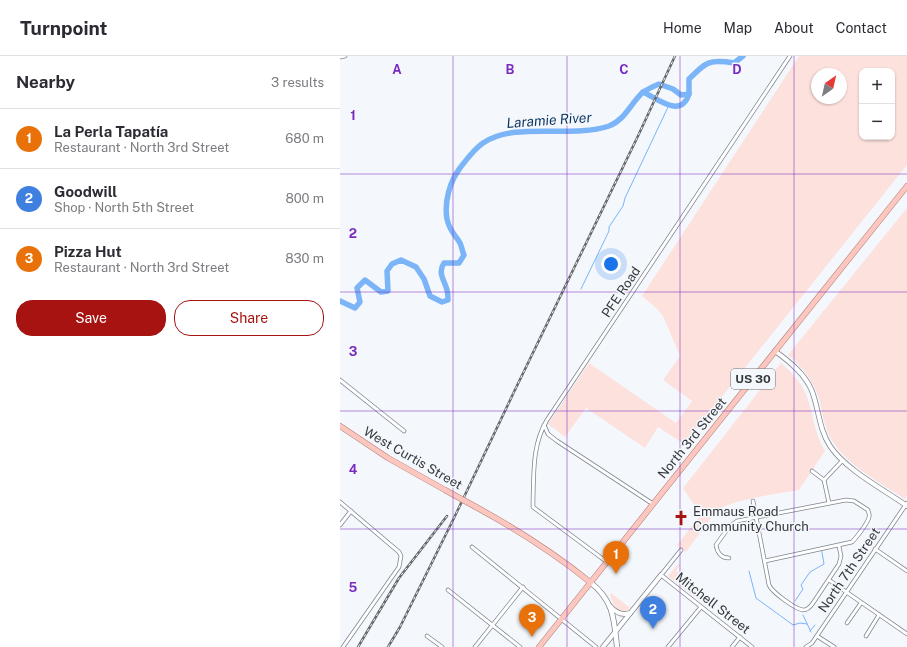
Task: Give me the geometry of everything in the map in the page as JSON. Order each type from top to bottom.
[{"type":"main road","name":"North 3rd Street","points":[[539,647],[907,186]]},
{"type":"main road","name":"West Curtis Street","points":[[340,426],[388,458],[536,542],[590,582]]},
{"type":"main road","points":[[590,582],[602,593],[610,606],[616,631],[617,647]]},
{"type":"street","points":[[340,57],[345,56]]},
{"type":"street","name":"PFE Road","points":[[607,562],[534,507],[536,446],[544,425],[790,56]]},
{"type":"street","points":[[775,351],[792,365],[812,390],[824,434],[831,447],[842,461],[907,504]]},
{"type":"street","points":[[340,380],[404,432]]},
{"type":"street","points":[[544,425],[548,434],[557,441],[653,504]]},
{"type":"street","points":[[824,480],[842,461]]},
{"type":"street","points":[[812,471],[824,480],[829,503]]},
{"type":"street","points":[[729,558],[722,556],[717,551],[716,545],[732,524],[737,521],[851,500],[865,508],[869,513],[868,521],[852,542],[839,546],[765,560]]},
{"type":"street","points":[[753,501],[769,585],[773,591],[794,606],[803,610],[810,608],[840,560],[839,546]]},
{"type":"street","points":[[340,502],[399,552],[401,558],[399,567],[343,647]]},
{"type":"street","name":"North 7th Street","points":[[806,647],[812,643],[817,636],[907,504]]},
{"type":"street","points":[[340,525],[351,511]]},
{"type":"street","points":[[472,547],[596,647]]},
{"type":"street","points":[[875,549],[907,571]]},
{"type":"street","points":[[603,647],[681,550]]},
{"type":"street","name":"Mitchell Street","points":[[661,575],[752,647]]},
{"type":"street","points":[[828,580],[907,634]]},
{"type":"street","points":[[475,647],[522,587]]},
{"type":"street","points":[[448,590],[520,647]]},
{"type":"street","points":[[847,623],[861,602]]},
{"type":"street","points":[[610,606],[618,614],[632,612]]},
{"type":"street","points":[[673,647],[669,646],[701,607]]},
{"type":"street","points":[[866,636],[879,615]]},
{"type":"street","points":[[427,636],[442,647]]},
{"type":"street","points":[[817,636],[834,647]]},
{"type":"street","points":[[732,647],[740,637]]},
{"type":"shaded area","points":[[799,56],[907,56],[907,165],[684,444],[658,427],[645,448],[586,408],[565,437],[548,424],[589,363],[676,423],[692,401],[663,380],[680,356],[663,316],[642,296]]},
{"type":"shaded area","points":[[907,208],[907,495],[905,499],[866,474],[839,450],[828,433],[818,395],[812,382],[799,365],[788,355]]},
{"type":"shaded area","points":[[781,363],[796,378],[805,392],[816,431],[825,451],[799,490],[744,500],[733,503],[716,511],[686,552],[677,545],[703,512],[695,506],[683,488]]},
{"type":"shaded area","points":[[678,564],[680,565],[676,571],[688,579],[686,582],[682,579],[679,582],[701,599],[700,601],[668,576]]},
{"type":"shaded area","points":[[611,593],[629,607],[631,605],[631,607],[626,612],[619,611],[614,605],[610,596]]},
{"type":"waterway","name":"Laramie River","points":[[340,301],[355,308],[360,302],[357,288],[365,280],[381,292],[388,291],[387,271],[392,264],[401,260],[416,267],[424,279],[430,296],[442,302],[448,300],[447,290],[442,275],[442,266],[444,263],[459,263],[464,255],[460,243],[448,223],[446,212],[447,199],[456,173],[474,151],[483,143],[496,136],[511,133],[527,131],[594,130],[609,126],[619,120],[643,92],[659,84],[673,89],[681,95],[689,94],[689,79],[704,65],[719,61],[734,63],[743,56]]},
{"type":"waterway","name":"Laramie River","points":[[643,92],[662,102],[675,106],[681,105],[689,94]]},
{"type":"waterway","points":[[581,289],[609,231],[609,227],[623,206],[625,198],[669,105]]},
{"type":"waterway","points":[[795,601],[803,589],[801,585],[810,572],[824,564],[821,547]]},
{"type":"waterway","points":[[749,571],[756,598],[793,625],[800,623],[807,624]]},
{"type":"waterway","points":[[803,615],[811,632]]},
{"type":"waterway","points":[[810,631],[815,625]]},
{"type":"railway","points":[[388,647],[400,627],[454,518],[675,56]]},
{"type":"railway","points":[[358,647],[399,578],[447,516]]},
{"type":"place","name":"Emmaus Road Community Church","points":[[681,518]]},
{"type":"place","name":"La Perla Tapatía","points":[[616,574]]},
{"type":"place","name":"Goodwill","points":[[653,629]]},
{"type":"place","name":"Pizza Hut","points":[[532,637]]}]
